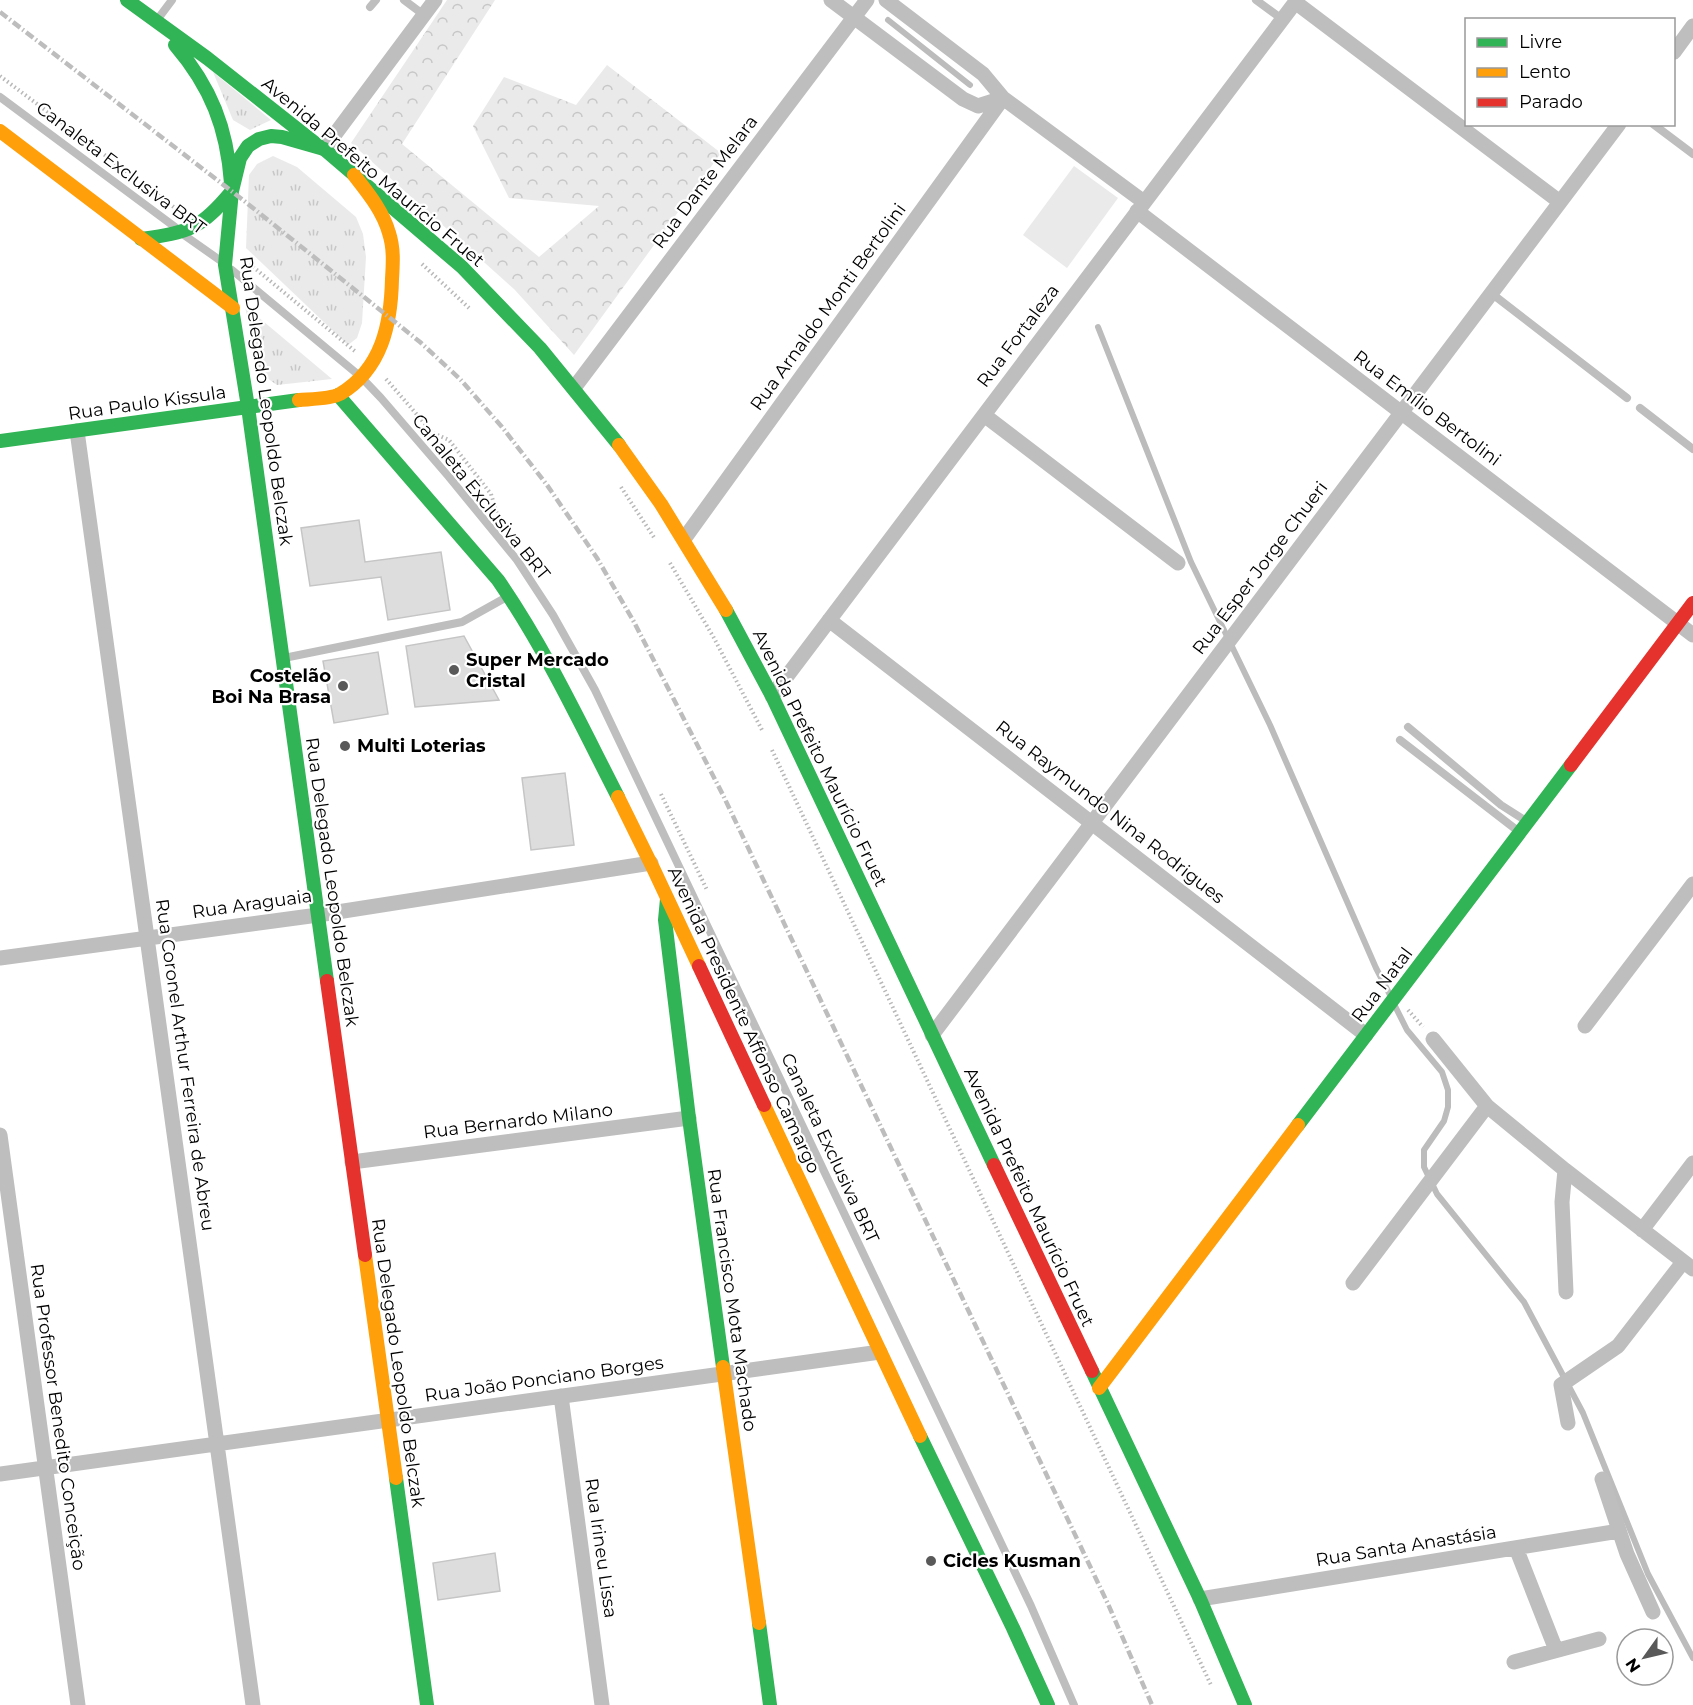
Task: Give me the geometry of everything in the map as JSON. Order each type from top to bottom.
[{"type":"main road","name":"Avenida Prefeito Maurício Fruet","points":[[127,0],[207,58],[324,149],[462,267],[511,316],[573,388],[628,457],[684,539],[728,612],[772,696],[1200,1599],[1245,1705]]},
{"type":"main road","points":[[141,239],[183,233],[203,224],[216,212],[232,191],[225,135],[214,104],[199,75],[150,18]]},
{"type":"main road","points":[[0,132],[233,308]]},
{"type":"main road","name":"Rua Delegado Leopoldo Belczak","points":[[324,149],[271,136],[259,139],[248,146],[240,158],[232,191],[225,265],[248,407],[427,1705]]},
{"type":"main road","points":[[338,395],[361,377],[372,363],[382,343],[390,318],[393,253],[390,236],[383,216],[354,175]]},
{"type":"main road","name":"Rua Paulo Kissula","points":[[0,441],[338,395]]},
{"type":"main road","name":"Avenida Presidente Affonso Camargo","points":[[338,395],[481,558],[510,595],[539,643],[651,863],[1048,1705]]},
{"type":"main road","name":"Rua Natal","points":[[1099,1388],[1693,603]]},
{"type":"main road","name":"Rua Francisco Mota Machado","points":[[667,899],[665,920],[689,1118],[770,1705]]},
{"type":"street","points":[[324,149],[435,0]]},
{"type":"street","points":[[831,0],[963,99],[978,106],[1003,98]]},
{"type":"street","name":"Rua Dante Melara","points":[[573,388],[867,0]]},
{"type":"street","name":"Rua Emílio Bertolini","points":[[886,0],[983,74],[1003,98],[1401,412],[1693,635]]},
{"type":"street","points":[[1296,1],[1560,202]]},
{"type":"street","name":"Rua Fortaleza","points":[[772,696],[1296,1]]},
{"type":"street","points":[[1675,51],[1693,26]]},
{"type":"street","name":"Rua Arnaldo Monti Bertolini","points":[[684,539],[1003,98]]},
{"type":"street","name":"Rua Esper Jorge Chueri","points":[[932,1035],[1617,126]]},
{"type":"street","points":[[984,415],[1178,563]]},
{"type":"street","name":"Rua Coronel Arthur Ferreira de Abreu","points":[[77,431],[253,1705]]},
{"type":"street","name":"Rua Raymundo Nina Rodrigues","points":[[829,620],[1366,1035]]},
{"type":"street","name":"Rua Araguaia","points":[[0,958],[318,915],[651,863]]},
{"type":"street","points":[[1585,1026],[1693,884]]},
{"type":"street","points":[[1433,1040],[1487,1106],[1565,1170],[1688,1265],[1618,1346],[1561,1385],[1568,1423]]},
{"type":"street","points":[[1353,1283],[1487,1106]]},
{"type":"street","name":"Rua Bernardo Milano","points":[[352,1162],[689,1118]]},
{"type":"street","name":"Rua Professor Benedito Conceição","points":[[0,1135],[78,1705]]},
{"type":"street","points":[[1642,1230],[1693,1163]]},
{"type":"street","points":[[1565,1170],[1562,1202],[1566,1292]]},
{"type":"street","name":"Rua João Ponciano Borges","points":[[0,1474],[880,1352]]},
{"type":"street","name":"Rua Irineu Lissa","points":[[561,1396],[602,1705]]},
{"type":"street","points":[[1602,1479],[1637,1578],[1653,1612]]},
{"type":"street","name":"Rua Santa Anastásia","points":[[1200,1599],[1619,1531]]},
{"type":"street","points":[[1516,1548],[1556,1650]]},
{"type":"street","points":[[1515,1662],[1599,1639]]},
{"type":"lane","points":[[150,18],[172,0]]},
{"type":"lane","points":[[404,0],[424,15]]},
{"type":"lane","points":[[1256,0],[1282,19]]},
{"type":"lane","name":"Canaleta Exclusiva BRT","points":[[0,97],[225,265],[361,377],[449,477],[517,560],[553,615],[595,690],[1031,1606],[1074,1705]]},
{"type":"lane","points":[[1656,126],[1693,154]]},
{"type":"lane","points":[[1491,293],[1627,398]]},
{"type":"lane","points":[[1640,408],[1693,449]]},
{"type":"lane","points":[[282,658],[462,622],[510,595]]},
{"type":"lane","points":[[1408,727],[1501,805],[1523,827]]},
{"type":"lane","points":[[1400,740],[1523,827]]},
{"type":"path","points":[[0,76],[179,211]]},
{"type":"path","points":[[242,257],[355,350]]},
{"type":"path","points":[[420,262],[471,310]]},
{"type":"path","points":[[619,485],[661,548]]},
{"type":"path","points":[[667,558],[714,638],[766,739]]},
{"type":"path","points":[[771,749],[1215,1695]]},
{"type":"path","points":[[1396,996],[1433,1040]]},
{"type":"green space","points":[[447,0],[495,0],[402,144],[539,257],[599,206],[509,198],[473,126],[504,77],[576,105],[607,65],[721,153],[574,355],[514,289],[351,143]]},
{"type":"green space","points":[[213,72],[271,120],[250,130],[233,120]]},
{"type":"green space","points":[[273,156],[297,167],[356,217],[363,234],[366,257],[362,323],[357,338],[348,345],[246,248],[249,175],[257,164]]},
{"type":"green space","points":[[1074,166],[1118,198],[1067,268],[1023,235]]},
{"type":"green space","points":[[245,306],[332,379],[277,385],[257,371]]},
{"type":"building","points":[[359,520],[365,562],[441,552],[450,610],[388,620],[381,577],[310,586],[301,528]]},
{"type":"building","points":[[464,636],[499,700],[415,707],[406,646]]},
{"type":"building","points":[[378,652],[388,714],[334,723],[323,661]]},
{"type":"building","points":[[565,773],[574,845],[531,850],[522,778]]},
{"type":"building","points":[[495,1553],[500,1591],[438,1600],[433,1563]]},
{"type":"waterway","points":[[888,20],[970,85]]},
{"type":"waterway","points":[[1098,327],[1191,562],[1270,725],[1376,968],[1390,995]]},
{"type":"waterway","points":[[1394,1004],[1407,1030],[1442,1072],[1448,1090],[1448,1107],[1444,1121],[1424,1150],[1424,1167],[1437,1194],[1524,1302],[1583,1413],[1648,1574],[1693,1658]]},
{"type":"railway","points":[[0,12],[243,200],[420,342],[460,379],[502,427],[547,485],[597,558],[634,622],[723,795],[1108,1604],[1152,1705]]},
{"type":"traffic: fast","points":[[127,0],[207,58],[320,147]]},
{"type":"traffic: fast","points":[[175,45],[188,61],[215,109],[226,144],[231,183]]},
{"type":"traffic: fast","points":[[299,400],[248,407],[225,265],[232,191],[240,158],[248,146],[259,139],[271,136],[324,149],[462,267],[540,348],[619,445]]},
{"type":"traffic: fast","points":[[141,239],[171,234],[192,227],[211,214],[232,191]]},
{"type":"traffic: fast","points":[[338,395],[498,580],[547,659],[618,797]]},
{"type":"traffic: fast","points":[[0,441],[248,407],[327,981]]},
{"type":"traffic: fast","points":[[726,610],[772,696],[994,1165]]},
{"type":"traffic: fast","points":[[1298,1125],[1571,765]]},
{"type":"traffic: fast","points":[[667,899],[665,920],[723,1367]]},
{"type":"traffic: fast","points":[[1092,1371],[1200,1599],[1245,1705]]},
{"type":"traffic: fast","points":[[920,1436],[1048,1705]]},
{"type":"traffic: fast","points":[[396,1478],[427,1705]]},
{"type":"traffic: fast","points":[[759,1623],[770,1705]]},
{"type":"traffic: slow","points":[[0,131],[233,308]]},
{"type":"traffic: slow","points":[[299,400],[336,396],[354,384],[375,358],[386,329],[393,267],[391,239],[379,210],[354,175]]},
{"type":"traffic: slow","points":[[619,445],[661,504],[726,610]]},
{"type":"traffic: slow","points":[[618,797],[699,966]]},
{"type":"traffic: slow","points":[[764,1105],[920,1436]]},
{"type":"traffic: slow","points":[[1099,1388],[1298,1125]]},
{"type":"traffic: slow","points":[[365,1255],[396,1478]]},
{"type":"traffic: slow","points":[[723,1367],[759,1623]]},
{"type":"traffic: jam","points":[[1571,765],[1693,603]]},
{"type":"traffic: jam","points":[[699,966],[764,1105]]},
{"type":"traffic: jam","points":[[327,981],[365,1255]]},
{"type":"traffic: jam","points":[[994,1165],[1092,1371]]},
{"type":"place","name":"Super Mercado Cristal","points":[[454,670]]},
{"type":"place","name":"Costelão Boi Na Brasa","points":[[343,686]]},
{"type":"place","name":"Multi Loterias","points":[[345,746]]},
{"type":"place","name":"Cicles Kusman","points":[[931,1561]]}]
